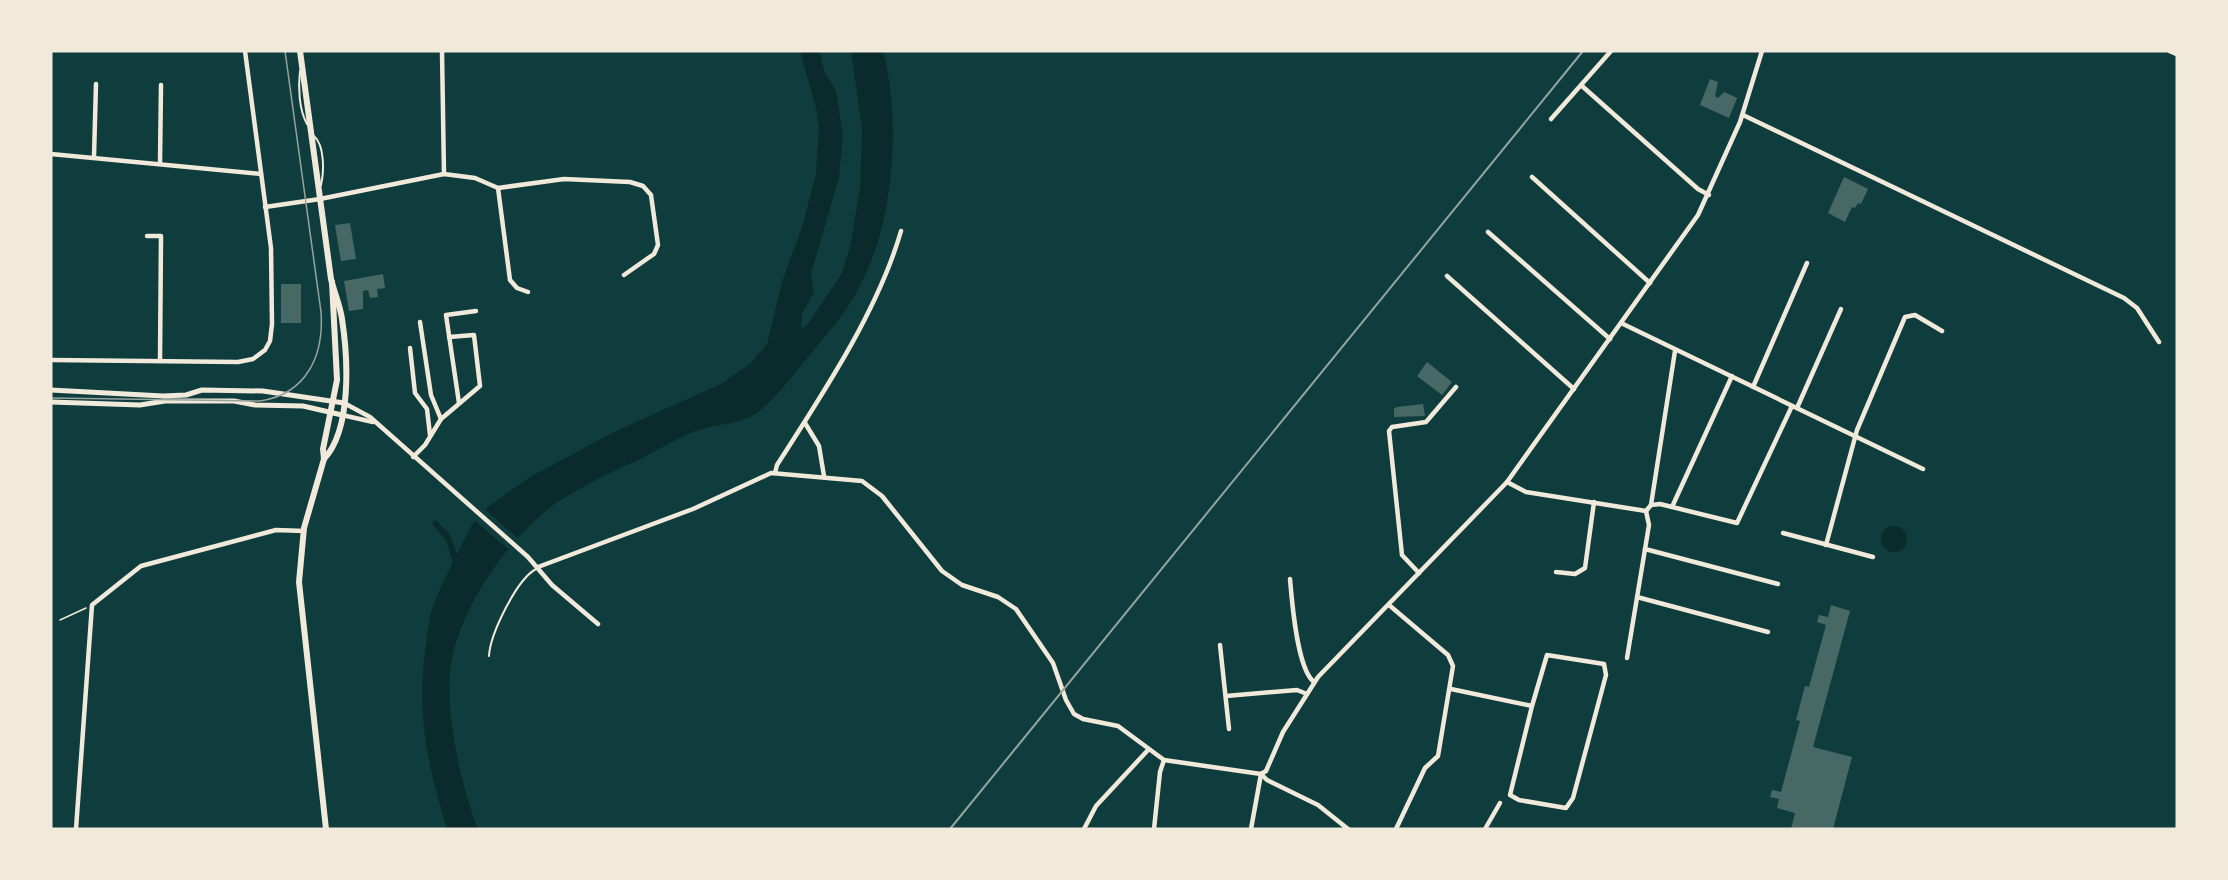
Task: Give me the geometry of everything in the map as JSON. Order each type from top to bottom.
[{"type":"main road","points":[[300,51],[332,282],[344,334],[344,403],[332,451],[324,459]]},
{"type":"main road","points":[[326,829],[299,596],[304,531],[324,459],[323,448],[333,412],[337,370],[332,320],[332,282]]},
{"type":"street","points":[[51,360],[246,361],[265,350],[271,336],[271,248],[245,51]]},
{"type":"street","points":[[442,51],[444,174]]},
{"type":"street","points":[[1551,119],[1611,51]]},
{"type":"street","points":[[1251,829],[1261,774],[1266,771],[1281,735],[1314,682],[1507,482],[1698,215],[1709,195],[1743,115],[1762,51]]},
{"type":"street","points":[[2170,51],[2177,54]]},
{"type":"street","points":[[94,156],[96,84]]},
{"type":"street","points":[[160,163],[161,86]]},
{"type":"street","points":[[1582,86],[1698,189],[1709,195]]},
{"type":"street","points":[[1743,115],[2124,298],[2137,308],[2159,342]]},
{"type":"street","points":[[51,154],[94,156],[261,174]]},
{"type":"street","points":[[266,207],[444,174],[475,178],[498,188],[564,179],[630,182],[643,186],[652,199],[658,245],[654,254],[624,275]]},
{"type":"street","points":[[1532,177],[1650,283]]},
{"type":"street","points":[[498,188],[510,280],[517,288],[528,292]]},
{"type":"street","points":[[775,473],[777,465],[805,423],[879,289],[901,231]]},
{"type":"street","points":[[1488,232],[1610,339]]},
{"type":"street","points":[[147,236],[161,236],[160,361]]},
{"type":"street","points":[[1753,387],[1806,263]]},
{"type":"street","points":[[1447,276],[1574,390]]},
{"type":"street","points":[[1651,505],[1672,507],[1737,523],[1841,309]]},
{"type":"street","points":[[459,403],[446,315],[476,311]]},
{"type":"street","points":[[1826,545],[1856,436],[1905,317],[1915,315],[1942,331]]},
{"type":"street","points":[[420,322],[431,395],[439,417]]},
{"type":"street","points":[[1621,323],[1923,469]]},
{"type":"street","points":[[413,457],[425,445],[439,417],[480,386],[474,335],[449,337]]},
{"type":"street","points":[[410,348],[415,393],[427,409],[430,435]]},
{"type":"street","points":[[1646,511],[1651,505],[1675,351]]},
{"type":"street","points":[[413,366],[427,365]]},
{"type":"street","points":[[1672,507],[1732,376]]},
{"type":"street","points":[[1419,573],[1403,557],[1389,432],[1392,427],[1426,422],[1456,387]]},
{"type":"street","points":[[51,390],[163,396],[186,396],[205,390],[263,391],[344,403],[366,414],[528,557],[552,585],[598,624]]},
{"type":"street","points":[[51,402],[144,405],[165,400],[232,401],[255,405],[282,404],[333,412],[373,422]]},
{"type":"street","points":[[805,423],[819,446],[824,476]]},
{"type":"street","points":[[538,567],[693,509],[775,473],[850,478],[870,486],[942,571],[962,585],[1011,604],[1026,620],[1053,663],[1072,712],[1083,719],[1118,726],[1164,760],[1261,774],[1268,781],[1318,805],[1348,829]]},
{"type":"street","points":[[1507,482],[1526,492],[1646,511]]},
{"type":"street","points":[[1556,572],[1575,574],[1585,568],[1594,502]]},
{"type":"street","points":[[1627,658],[1649,525],[1646,511]]},
{"type":"street","points":[[76,829],[92,605],[141,566],[276,530],[304,531]]},
{"type":"street","points":[[1783,533],[1873,557]]},
{"type":"street","points":[[1645,549],[1778,584]]},
{"type":"street","points":[[1290,579],[1302,663],[1308,677],[1314,682]]},
{"type":"street","points":[[1637,597],[1768,632]]},
{"type":"street","points":[[1389,604],[1451,659],[1453,666],[1438,756],[1425,768],[1396,829]]},
{"type":"street","points":[[1220,645],[1229,729]]},
{"type":"street","points":[[1547,655],[1595,661],[1605,666],[1606,675],[1582,765],[1572,800],[1566,808],[1520,800],[1510,795],[1532,706],[1547,655]]},
{"type":"street","points":[[1450,689],[1532,706]]},
{"type":"street","points":[[1226,696],[1297,690],[1306,694]]},
{"type":"street","points":[[1084,829],[1096,806],[1148,750]]},
{"type":"street","points":[[1154,829],[1160,772],[1164,760]]},
{"type":"street","points":[[1485,829],[1500,803]]},
{"type":"lane","points":[[489,656],[490,644],[505,612],[527,577],[538,567]]},
{"type":"path","points":[[60,620],[92,605]]},
{"type":"water","points":[[800,51],[820,51],[824,71],[836,91],[843,135],[839,177],[811,274],[814,292],[802,314],[801,328],[807,325],[841,275],[850,248],[860,188],[862,129],[851,51],[883,51],[892,110],[891,175],[879,238],[869,267],[840,318],[772,400],[758,412],[739,421],[688,434],[605,475],[559,501],[523,533],[490,573],[465,618],[451,664],[449,683],[452,726],[460,770],[478,829],[447,829],[429,760],[422,692],[431,613],[453,562],[446,541],[432,523],[435,520],[449,533],[457,554],[473,523],[488,507],[530,477],[614,432],[721,384],[751,363],[767,344],[782,282],[803,224],[816,173],[819,128],[816,108]]},
{"type":"water","points":[[1894,526],[1903,530],[1907,539],[1903,548],[1894,552],[1885,548],[1881,539],[1885,530]]},
{"type":"pier","points":[[483,508],[520,540],[510,551],[473,519]]},
{"type":"building","points":[[1710,79],[1718,82],[1715,96],[1718,98],[1724,92],[1737,98],[1729,118],[1700,105]]},
{"type":"building","points":[[1844,177],[1868,189],[1861,204],[1858,203],[1855,208],[1852,207],[1845,222],[1828,213]]},
{"type":"building","points":[[350,223],[356,259],[341,261],[335,225]]},
{"type":"building","points":[[383,274],[385,288],[377,289],[378,297],[370,298],[368,290],[363,291],[363,309],[349,311],[344,281]]},
{"type":"building","points":[[281,284],[301,284],[301,323],[281,323]]},
{"type":"building","points":[[1427,362],[1452,382],[1442,395],[1417,376]]},
{"type":"building","points":[[1423,404],[1425,416],[1394,417],[1394,409],[1397,407]]},
{"type":"building","points":[[1831,605],[1850,611],[1813,747],[1852,757],[1833,829],[1791,829],[1795,813],[1777,808],[1779,799],[1770,797],[1772,790],[1781,792],[1800,721],[1796,720],[1805,686],[1809,687],[1826,625],[1817,622],[1819,615],[1828,617]]},
{"type":"tram line","points":[[51,398],[260,401],[290,390],[309,370],[319,343],[321,312],[285,51]]},
{"type":"railway","points":[[950,829],[1583,51]]}]
